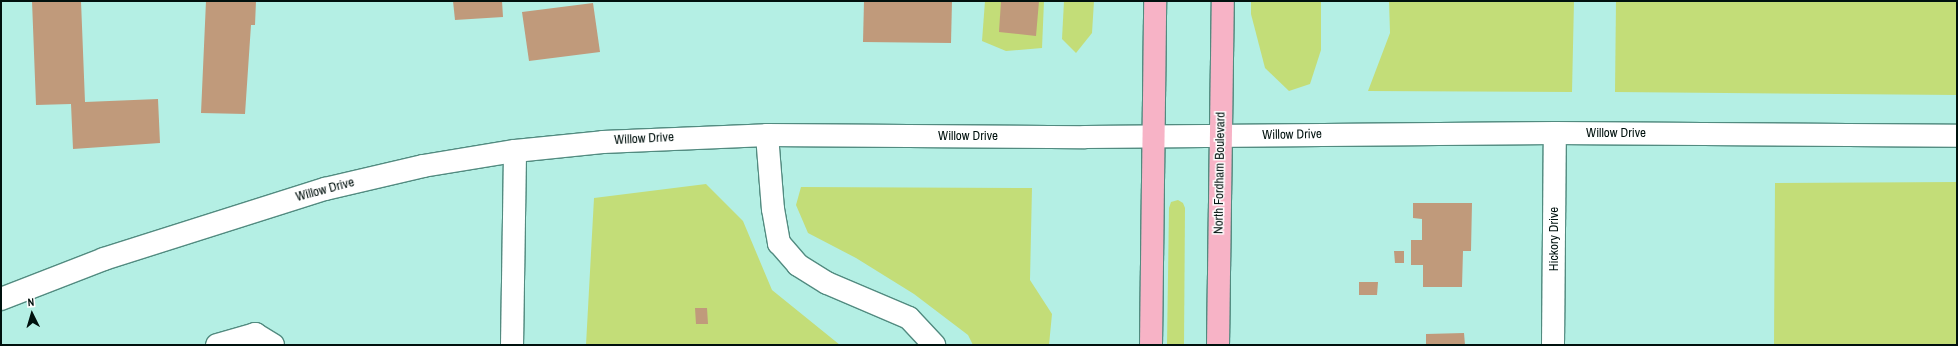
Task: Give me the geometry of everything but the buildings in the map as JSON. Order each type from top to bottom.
[{"type":"highway","points":[[1151,345],[1155,1]]},
{"type":"highway","name":"North Fordham Boulevard","points":[[1218,345],[1223,1]]},
{"type":"street","name":"Willow Drive","points":[[1,299],[104,259],[325,189],[423,166],[515,150],[603,142],[767,135],[1221,136],[1555,133],[1957,136]]},
{"type":"street","name":"Hickory Drive","points":[[1553,345],[1555,133]]},
{"type":"street","points":[[767,135],[773,209],[779,243],[798,265],[827,283],[909,318],[934,345]]},
{"type":"street","points":[[512,345],[515,150]]},
{"type":"street","points":[[217,345],[254,334],[274,345]]},
{"type":"green space","points":[[985,1],[1044,1],[1042,48],[1006,51],[982,41]]},
{"type":"green space","points":[[1064,1],[1094,1],[1092,33],[1076,53],[1062,39]]},
{"type":"green space","points":[[1251,1],[1321,1],[1321,50],[1310,84],[1289,91],[1265,68],[1251,14]]},
{"type":"green space","points":[[1389,1],[1574,1],[1572,92],[1368,91],[1390,33]]},
{"type":"green space","points":[[1616,1],[1957,1],[1957,95],[1615,92]]},
{"type":"green space","points":[[1957,182],[1957,345],[1774,345],[1775,183]]},
{"type":"green space","points":[[706,184],[743,221],[772,290],[840,345],[586,345],[594,198]]},
{"type":"green space","points":[[801,187],[1032,188],[1030,280],[1052,314],[1049,345],[973,345],[968,335],[914,294],[856,258],[808,233],[796,205]]},
{"type":"green space","points":[[1178,200],[1183,203],[1185,208],[1184,345],[1167,345],[1169,208],[1171,202]]}]
